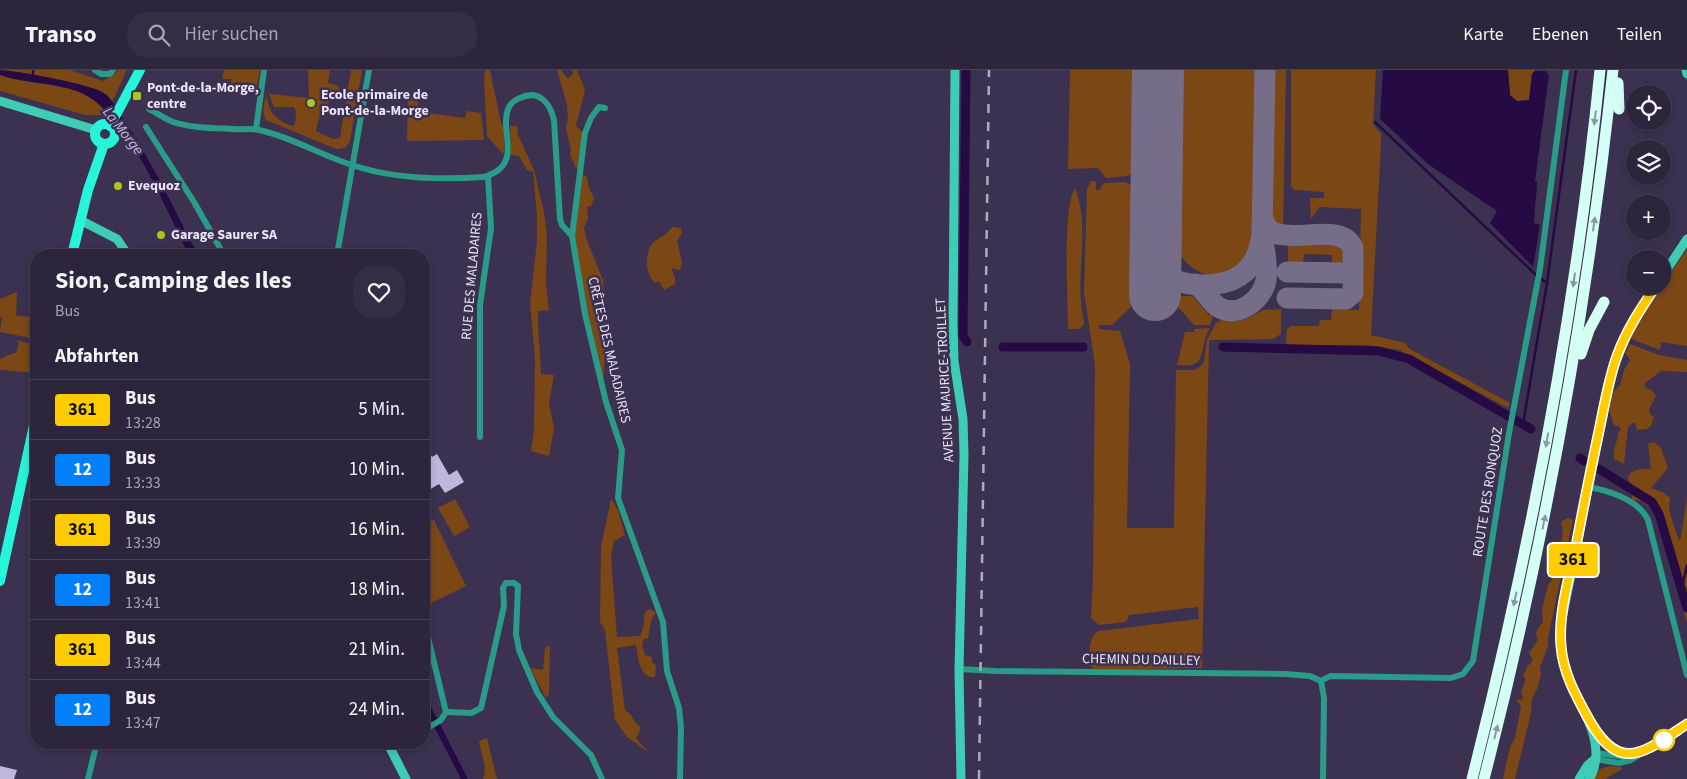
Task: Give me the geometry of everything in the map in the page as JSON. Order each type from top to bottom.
[{"type":"highway","points":[[1472,779],[1512,610],[1547,442],[1577,261],[1600,70]]},
{"type":"highway","points":[[1484,779],[1525,609],[1566,404],[1591,251],[1613,70]]},
{"type":"highway","points":[[1618,70],[1619,109]]},
{"type":"highway","points":[[1566,404],[1589,330],[1604,302]]},
{"type":"main road","points":[[113,121],[104,124],[96,130],[96,139],[104,144],[109,143],[113,139],[113,121],[140,70]]},
{"type":"main road","points":[[73,249],[80,220],[104,144]]},
{"type":"main road","points":[[0,581],[30,444]]},
{"type":"street","points":[[97,71],[110,74],[113,70]]},
{"type":"street","points":[[256,129],[264,70]]},
{"type":"street","points":[[338,249],[369,70]]},
{"type":"street","name":"AVENUE MAURICE-TROILLET","points":[[955,70],[953,338],[954,362],[963,419],[964,455],[959,669],[960,779]]},
{"type":"street","name":"ROUTE DES RONQUOZ","points":[[1321,681],[1330,676],[1451,678],[1461,675],[1470,667],[1476,646],[1510,429],[1540,269],[1566,70]]},
{"type":"street","points":[[1686,70],[1687,74]]},
{"type":"street","points":[[149,109],[172,122],[202,127],[256,129],[280,135],[352,165],[401,175],[435,179],[488,176],[503,167],[508,157],[507,113],[509,106],[515,100],[526,95],[537,96],[546,101],[554,120],[560,219],[562,225],[572,236]]},
{"type":"street","points":[[0,101],[96,130]]},
{"type":"street","name":"CRÊTES DES MALADAIRES","points":[[604,108],[599,107],[591,118],[585,133],[572,236],[585,314],[606,402],[622,450],[618,498],[663,622],[667,671],[679,708],[681,728],[680,779]]},
{"type":"street","points":[[146,128],[194,202],[221,249]]},
{"type":"street","name":"RUE DES MALADAIRES","points":[[480,437],[480,312],[490,228],[488,176]]},
{"type":"street","points":[[80,220],[112,235],[125,249]]},
{"type":"street","points":[[1671,263],[1687,239]]},
{"type":"street","points":[[1640,754],[1614,750],[1592,726],[1570,683],[1562,656],[1561,643],[1566,596],[1605,401],[1618,354],[1630,327],[1650,295]]},
{"type":"street","points":[[1588,487],[1613,494],[1645,512],[1687,676]]},
{"type":"street","points":[[446,712],[471,713],[481,708],[504,606],[503,588],[506,583],[514,583],[518,586],[516,634],[519,650],[536,692],[553,717],[591,755],[602,779]]},
{"type":"street","points":[[430,646],[446,712],[441,720],[430,727]]},
{"type":"street","name":"CHEMIN DU DAILLEY","points":[[959,669],[1278,674],[1307,675],[1321,681]]},
{"type":"street","points":[[1321,681],[1324,698],[1323,779]]},
{"type":"street","points":[[1596,756],[1619,763],[1630,760],[1687,724]]},
{"type":"street","points":[[1589,779],[1594,768],[1596,756],[1592,726]]},
{"type":"street","points":[[88,779],[95,749]]},
{"type":"street","points":[[390,749],[406,779]]},
{"type":"street","points":[[1579,779],[1596,756]]},
{"type":"shaded area","points":[[0,70],[70,70],[103,81],[116,73],[117,70],[127,70],[106,115],[85,115],[0,91]]},
{"type":"shaded area","points":[[224,70],[260,70],[256,91],[230,90],[231,79],[222,79]]},
{"type":"shaded area","points":[[308,70],[330,70],[328,83],[339,86],[338,96],[322,110],[316,131],[333,139],[340,138],[351,70],[362,70],[350,141],[345,148],[336,149],[266,120],[264,107],[267,96],[274,115],[286,124],[292,126],[295,124],[296,112],[294,107],[274,107],[269,94],[309,98]]},
{"type":"shaded area","points":[[485,70],[490,70],[501,123],[504,127],[503,154],[487,136]]},
{"type":"shaded area","points":[[557,70],[561,70],[568,79],[573,74],[572,70],[577,70],[585,90],[576,126],[583,133],[579,169],[576,168],[570,155],[571,150],[566,128],[568,118],[567,105]]},
{"type":"shaded area","points":[[1070,70],[1134,70],[1133,162],[1132,173],[1128,176],[1106,178],[1098,168],[1068,169]]},
{"type":"shaded area","points":[[1181,70],[1256,70],[1254,240],[1249,256],[1243,265],[1224,274],[1209,275],[1202,273],[1189,265],[1178,252]]},
{"type":"shaded area","points":[[1274,70],[1286,70],[1283,228],[1272,223]]},
{"type":"shaded area","points":[[1291,70],[1376,70],[1373,124],[1381,134],[1381,143],[1371,335],[1406,343],[1408,348],[1510,403],[1508,408],[1399,350],[1368,345],[1286,345],[1287,329],[1291,326],[1319,326],[1320,320],[1331,320],[1332,309],[1359,310],[1361,209],[1319,207],[1311,219],[1310,198],[1324,198],[1324,192],[1295,190],[1291,187]]},
{"type":"shaded area","points":[[1508,70],[1535,70],[1532,74],[1529,100],[1517,101],[1510,95]]},
{"type":"shaded area","points":[[408,95],[418,99],[419,112],[465,118],[467,111],[481,113],[484,140],[407,141]]},
{"type":"shaded area","points":[[510,126],[517,126],[518,135],[534,170],[547,233],[546,284],[549,310],[538,311],[538,319],[541,374],[554,375],[549,403],[554,429],[549,456],[531,451],[534,429],[535,358],[530,304],[537,241],[537,215],[533,172],[527,170],[519,156],[511,155]]},
{"type":"shaded area","points":[[581,174],[587,177],[589,188],[594,198],[591,206],[587,207],[588,218],[584,228],[586,238],[603,280],[606,343],[603,383],[587,311],[574,237]]},
{"type":"shaded area","points":[[1091,181],[1096,181],[1096,190],[1100,190],[1103,183],[1126,182],[1133,187],[1131,307],[1112,325],[1099,325],[1099,329],[1120,331],[1130,364],[1127,528],[1174,528],[1176,370],[1193,370],[1204,362],[1207,340],[1216,323],[1221,320],[1240,321],[1264,310],[1281,309],[1281,334],[1273,339],[1209,340],[1202,668],[1094,670],[1089,664],[1091,641],[1098,631],[1199,619],[1198,607],[1129,615],[1125,622],[1099,625],[1091,618],[1095,365],[1084,292],[1087,189]]},
{"type":"shaded area","points":[[1075,188],[1079,201],[1082,229],[1080,287],[1084,324],[1079,329],[1068,329],[1067,234],[1068,215]]},
{"type":"shaded area","points":[[672,227],[681,228],[682,233],[677,241],[682,262],[680,270],[671,268],[675,277],[675,284],[664,290],[659,281],[655,283],[649,275],[647,260],[651,245]]},
{"type":"shaded area","points":[[1288,241],[1339,241],[1346,248],[1347,257],[1340,263],[1332,264],[1332,255],[1304,254],[1303,264],[1288,263]]},
{"type":"shaded area","points":[[1687,249],[1687,346],[1661,342],[1660,350],[1634,340],[1631,337],[1656,295],[1671,295],[1671,273]]},
{"type":"shaded area","points":[[17,292],[16,316],[30,317],[30,338],[0,332],[2,317],[0,317],[0,299]]},
{"type":"shaded area","points":[[1178,296],[1193,296],[1208,314],[1213,316],[1210,325],[1194,325],[1178,307]]},
{"type":"shaded area","points":[[1210,328],[1206,335],[1199,360],[1195,364],[1177,365],[1185,332],[1194,332],[1194,329]]},
{"type":"shaded area","points":[[16,340],[30,344],[30,372],[0,370],[0,359],[16,353],[19,343]]},
{"type":"shaded area","points":[[1630,344],[1659,355],[1687,360],[1687,372],[1661,371],[1645,383],[1645,388],[1652,390],[1656,396],[1649,409],[1650,414],[1654,417],[1651,426],[1647,429],[1637,430],[1635,423],[1628,427],[1624,464],[1614,459],[1618,432],[1621,430],[1619,426],[1614,425],[1608,406],[1613,392],[1620,385],[1624,370],[1630,360],[1625,353]]},
{"type":"shaded area","points":[[1654,442],[1661,448],[1668,468],[1651,488],[1662,492],[1670,498],[1669,510],[1679,541],[1687,497],[1687,623],[1654,510],[1641,501],[1632,500],[1632,489],[1628,478],[1630,473],[1639,469],[1651,469],[1648,444]]},
{"type":"shaded area","points":[[455,499],[470,527],[454,536],[438,508]]},
{"type":"shaded area","points":[[611,499],[618,510],[625,535],[614,541],[611,556],[617,637],[640,636],[643,629],[645,612],[650,609],[656,612],[651,621],[648,638],[644,639],[642,645],[645,655],[652,657],[652,662],[656,666],[655,677],[650,677],[642,671],[636,645],[617,648],[625,710],[641,728],[636,738],[648,752],[627,737],[615,720],[605,630],[600,622],[601,547]]},
{"type":"shaded area","points":[[1568,518],[1573,520],[1548,638],[1548,646],[1540,667],[1541,675],[1532,698],[1531,713],[1515,779],[1503,779],[1510,747],[1515,738],[1521,706],[1516,699],[1521,700],[1523,698],[1521,691],[1526,679],[1523,676],[1533,660],[1529,653],[1538,640],[1538,628],[1543,622],[1542,609],[1548,585],[1552,580],[1557,551],[1561,545],[1563,528],[1561,525],[1562,521]]},
{"type":"shaded area","points":[[434,520],[466,586],[430,604],[430,522]]},
{"type":"shaded area","points":[[550,645],[549,694],[546,698],[530,668],[543,670],[545,648]]},
{"type":"shaded area","points":[[487,738],[498,779],[483,779],[484,765],[479,741]]},
{"type":"shaded area","points":[[1610,766],[1621,767],[1622,769],[1605,779],[1592,779],[1600,769]]},
{"type":"water","name":"La Morge","points":[[0,70],[37,75],[86,86],[107,95],[143,151],[195,249],[186,249],[157,189],[129,140],[113,119],[97,103],[79,92],[69,89],[0,75]]},
{"type":"water","points":[[1383,70],[1508,70],[1510,95],[1517,101],[1529,100],[1532,74],[1535,71],[1545,71],[1549,75],[1535,181],[1537,182],[1534,223],[1540,225],[1533,267],[1490,223],[1497,211],[1428,164],[1380,119]]},
{"type":"water","points":[[430,705],[468,779],[461,779],[430,719]]},
{"type":"building","points":[[430,454],[432,457],[437,454],[449,475],[457,470],[464,482],[445,493],[439,484],[430,489]]},
{"type":"building","points":[[0,766],[17,770],[14,779],[0,779]]},
{"type":"waterway","points":[[33,70],[33,78]]},
{"type":"waterway","points":[[966,70],[963,336],[967,342]]},
{"type":"waterway","points":[[1523,424],[1547,283],[1576,70]]},
{"type":"waterway","points":[[1375,122],[1536,275],[1547,283]]},
{"type":"waterway","points":[[1003,347],[1083,347]]},
{"type":"waterway","points":[[1223,347],[1379,351],[1409,359],[1531,429]]},
{"type":"waterway","points":[[1580,458],[1584,461]]},
{"type":"waterway","points":[[1599,469],[1652,502],[1659,514],[1687,608]]},
{"type":"waterway","points":[[1682,588],[1687,565]]},
{"type":"taxiway","points":[[1155,247],[1159,264],[1168,276],[1175,280],[1199,285],[1224,283],[1234,279],[1243,274],[1256,257],[1262,233],[1265,70]]},
{"type":"taxiway","points":[[1263,219],[1269,229],[1279,234],[1292,236],[1335,235],[1346,239],[1353,248],[1353,293],[1346,299],[1287,298]]},
{"type":"taxiway","points":[[1195,284],[1220,308],[1235,311],[1249,305],[1260,294],[1266,280],[1263,241]]},
{"type":"taxiway","points":[[1287,272],[1348,273],[1353,268]]},
{"type":"runway","points":[[1155,295],[1158,70]]},
{"type":"railway","points":[[979,779],[989,70]]},
{"type":"bus line","name":"361","points":[[1650,295],[1630,327],[1612,371],[1566,596],[1561,626],[1562,656],[1570,683],[1592,726],[1614,750],[1640,754],[1687,724]]},
{"type":"place","name":"Pont-de-la-Morge, centre","points":[[137,96]]},
{"type":"place","name":"Ecole primaire de Pont-de-la-Morge","points":[[311,103]]},
{"type":"place","name":"Evequoz","points":[[118,186]]},
{"type":"place","name":"Garage Saurer SA","points":[[161,235]]}]
